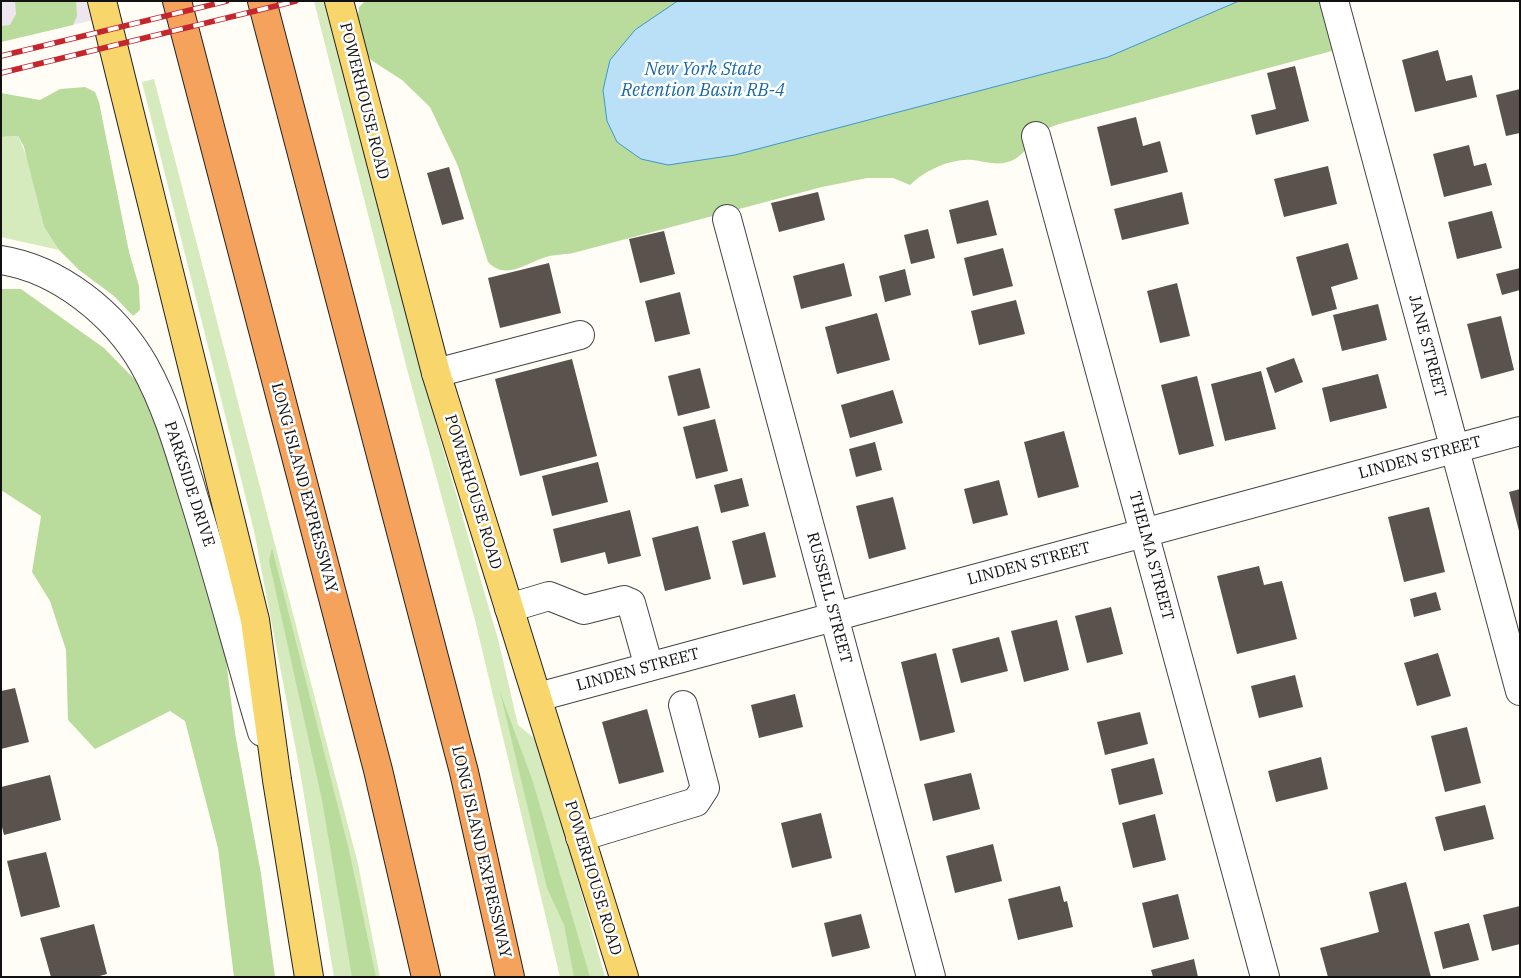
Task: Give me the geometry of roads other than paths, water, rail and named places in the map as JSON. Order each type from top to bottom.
[{"type":"highway","name":"LONG ISLAND EXPRESSWAY","points":[[177,1],[378,770],[426,977]]},
{"type":"highway","name":"LONG ISLAND EXPRESSWAY","points":[[262,1],[464,772],[510,977]]},
{"type":"main road","points":[[102,1],[255,620],[277,780],[309,977]]},
{"type":"main road","name":"POWERHOUSE ROAD","points":[[339,1],[436,373],[624,977]]},
{"type":"street","name":"JANE STREET","points":[[1334,1],[1520,692]]},
{"type":"street","name":"THELMA STREET","points":[[1036,136],[1265,977]]},
{"type":"street","name":"RUSSELL STREET","points":[[727,219],[931,977]]},
{"type":"street","name":"PARKSIDE DRIVE","points":[[1,260],[31,268],[68,287],[87,300],[118,330],[143,364],[163,406],[180,454],[277,780]]},
{"type":"street","points":[[436,373],[580,335]]},
{"type":"street","name":"LINDEN STREET","points":[[538,697],[1520,431]]},
{"type":"street","points":[[509,608],[549,596],[584,610],[624,600],[631,603],[649,667]]},
{"type":"street","points":[[580,837],[696,802],[705,788],[683,705]]},
{"type":"water","name":"New York State Retention Basin RB-4","points":[[678,1],[1239,1],[1108,57],[735,155],[668,165],[641,159],[617,142],[607,121],[603,90],[610,60],[635,30]]},
{"type":"railway","points":[[1,56],[227,1]]},
{"type":"railway","points":[[1,73],[296,1]]}]
